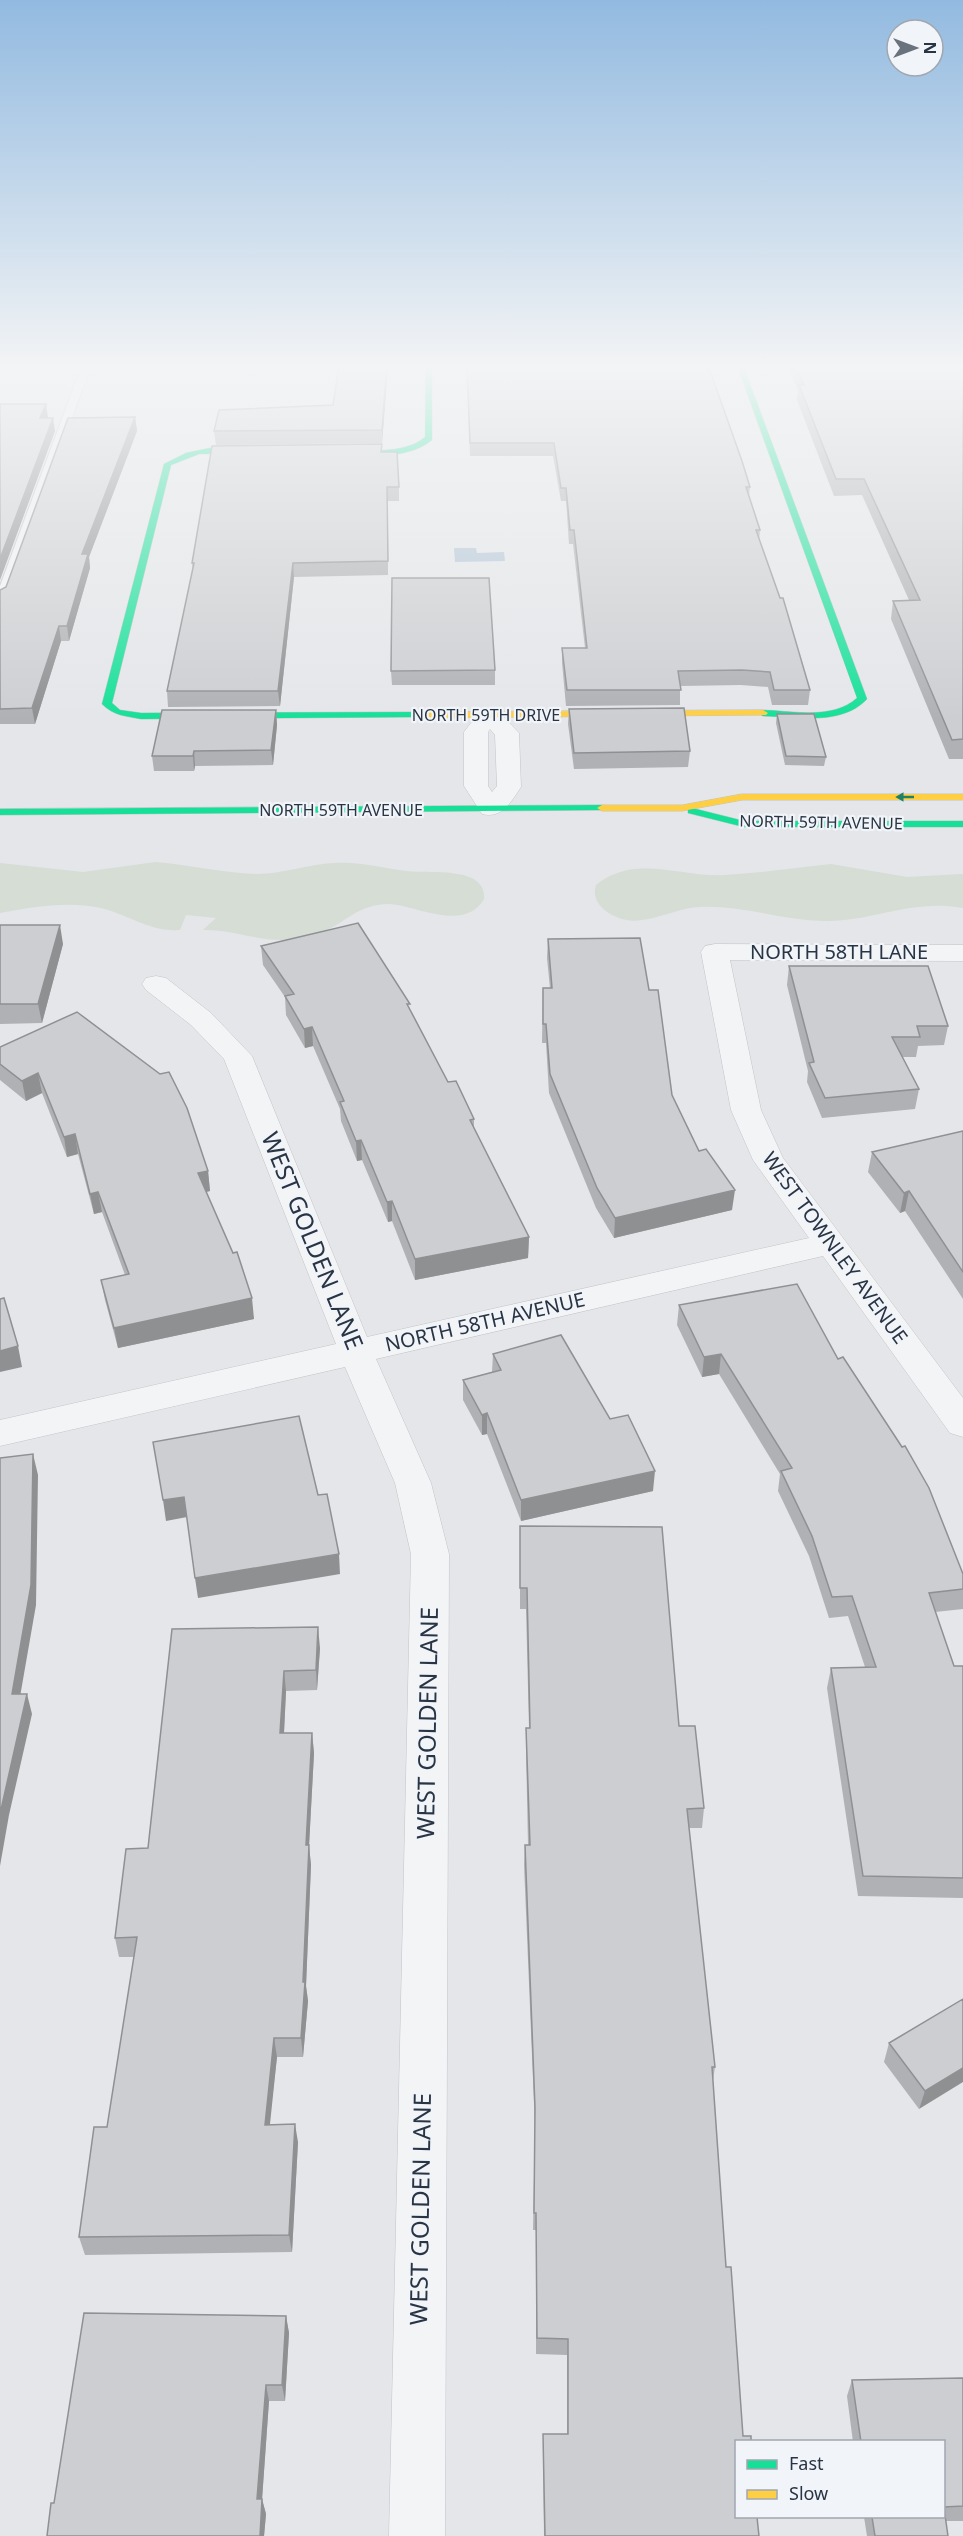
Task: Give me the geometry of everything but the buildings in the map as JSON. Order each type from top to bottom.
[{"type":"street","name":"NORTH 59TH DRIVE","points":[[163,483],[110,686],[107,704],[117,712],[141,716],[825,714],[855,708],[862,699],[783,483]]},
{"type":"street","points":[[489,715],[507,733],[509,787],[491,809],[476,786],[476,732],[489,715]]},
{"type":"street","name":"NORTH 59TH AVENUE","points":[[0,812],[682,808],[742,797],[963,796]]},
{"type":"street","name":"NORTH 59TH AVENUE","points":[[682,808],[744,824],[963,824]]},
{"type":"street","name":"NORTH 58TH LANE","points":[[715,952],[963,953]]},
{"type":"street","name":"WEST TOWNLEY AVENUE","points":[[715,952],[746,1110],[769,1160],[963,1424]]},
{"type":"street","name":"WEST GOLDEN LANE","points":[[156,984],[201,1019],[237,1056],[356,1352],[412,1483],[430,1554],[417,2536]]},
{"type":"street","name":"NORTH 58TH AVENUE","points":[[0,1433],[829,1244]]},
{"type":"lane","points":[[0,601],[43,483]]},
{"type":"shaded area","points":[[156,862],[257,874],[343,863],[407,871],[454,873],[476,881],[482,888],[484,899],[475,909],[465,914],[452,916],[400,905],[374,906],[320,933],[285,940],[203,930],[216,918],[186,915],[180,930],[169,930],[149,926],[111,911],[88,906],[50,906],[0,913],[0,863],[83,872]]},
{"type":"shaded area","points":[[831,864],[907,877],[963,874],[963,908],[927,906],[861,918],[827,921],[795,919],[732,908],[699,907],[635,921],[608,913],[599,904],[595,892],[596,885],[626,870],[659,869],[725,875]]},
{"type":"water","points":[[454,548],[476,548],[477,553],[504,552],[505,561],[455,562]]},
{"type":"traffic: fast","points":[[163,483],[107,704],[117,712],[141,716],[416,715]]},
{"type":"traffic: fast","points":[[763,713],[830,714],[854,706],[862,699],[783,483]]},
{"type":"traffic: fast","points":[[0,812],[602,808]]},
{"type":"traffic: fast","points":[[692,811],[744,824],[963,824]]},
{"type":"traffic: slow","points":[[416,715],[763,713]]},
{"type":"traffic: slow","points":[[602,808],[682,808],[742,797],[963,797]]}]
